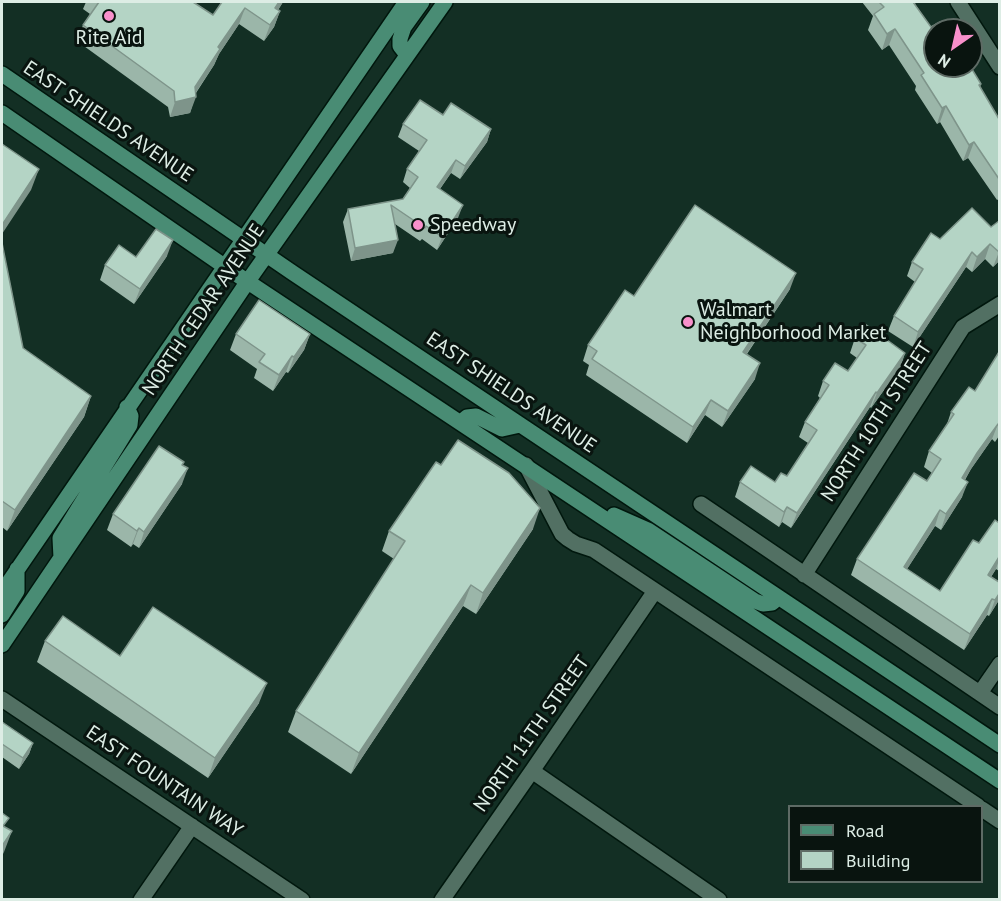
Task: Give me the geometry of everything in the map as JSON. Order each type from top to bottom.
[{"type":"main road","name":"NORTH CEDAR AVENUE","points":[[2,591],[406,2]]},
{"type":"main road","points":[[407,55],[400,46],[400,39],[404,27],[422,2]]},
{"type":"main road","name":"NORTH CEDAR AVENUE","points":[[2,645],[248,281],[445,2]]},
{"type":"main road","name":"EAST SHIELDS AVENUE","points":[[2,74],[266,255],[999,744]]},
{"type":"main road","points":[[2,113],[224,266],[999,781]]},
{"type":"main road","points":[[61,558],[60,538],[130,425],[131,416],[128,407]]},
{"type":"main road","points":[[461,422],[467,417],[476,416],[502,429],[520,425]]},
{"type":"main road","points":[[576,498],[648,530],[754,601],[763,604],[772,603],[778,598]]},
{"type":"main road","points":[[2,615],[17,591],[17,569]]},
{"type":"street","points":[[958,2],[999,67]]},
{"type":"street","name":"NORTH 10TH STREET","points":[[804,575],[963,327],[999,304]]},
{"type":"street","points":[[526,465],[562,534],[568,539],[594,550],[976,805]]},
{"type":"street","points":[[700,504],[999,706]]},
{"type":"street","name":"NORTH 11TH STREET","points":[[442,900],[655,591]]},
{"type":"street","points":[[980,693],[999,664]]},
{"type":"street","name":"EAST FOUNTAIN WAY","points":[[2,699],[302,900]]},
{"type":"street","points":[[532,771],[719,900]]},
{"type":"street","points":[[983,810],[999,821]]},
{"type":"street","points":[[141,900],[192,826]]},
{"type":"building","name":"Rite Aid","points":[[99,2],[193,2],[213,15],[222,2],[279,2],[275,8],[280,11],[270,25],[245,8],[218,47],[220,49],[195,87],[196,97],[175,102],[174,91],[83,25]]},
{"type":"building","points":[[879,2],[913,2],[925,18],[923,71],[895,29],[887,34],[874,14],[884,7]]},
{"type":"building","points":[[923,74],[923,78],[977,78],[999,119],[999,179],[974,142],[969,145],[946,106],[942,108],[921,75]]},
{"type":"building","points":[[420,100],[443,115],[451,103],[491,129],[465,166],[456,160],[437,187],[463,205],[442,237],[391,205],[398,240],[355,248],[348,209],[403,199],[418,177],[407,169],[427,140],[403,124]]},
{"type":"building","points":[[2,144],[39,169],[2,225]]},
{"type":"building","name":"Walmart Neighborhood Market","points":[[695,205],[796,273],[743,352],[760,363],[728,411],[711,400],[693,427],[592,359],[597,351],[588,345],[625,290],[634,296]]},
{"type":"building","points":[[972,208],[991,227],[999,221],[999,252],[990,244],[977,257],[972,252],[918,332],[894,316],[923,269],[912,262],[931,233],[940,239]]},
{"type":"building","points":[[156,229],[173,240],[140,289],[105,265],[119,245],[136,257]]},
{"type":"building","points":[[2,243],[23,348],[91,396],[15,510],[2,501]]},
{"type":"building","points":[[259,300],[310,334],[279,375],[259,362],[265,354],[236,334]]},
{"type":"building","points":[[865,324],[905,353],[876,392],[797,513],[787,507],[784,512],[740,482],[751,466],[775,482],[781,473],[787,476],[817,430],[805,422],[829,385],[823,381],[835,363],[848,371],[866,345],[855,338]]},
{"type":"building","points":[[999,352],[999,425],[977,453],[962,478],[968,482],[946,514],[940,510],[904,567],[940,591],[973,540],[979,543],[995,520],[999,523],[999,557],[988,575],[999,582],[999,594],[995,600],[992,599],[970,634],[857,559],[914,473],[927,481],[941,459],[929,451],[954,414],[951,412],[969,387],[975,391]]},
{"type":"building","points":[[458,440],[509,473],[540,508],[483,593],[471,585],[359,753],[296,711],[405,541],[389,531],[436,462],[441,465]]},
{"type":"building","points":[[159,446],[184,462],[182,465],[188,468],[144,532],[139,528],[137,531],[113,514]]},
{"type":"building","points":[[153,607],[267,683],[215,758],[45,641],[63,616],[120,656]]},
{"type":"building","points":[[2,722],[33,743],[23,758],[2,744]]},
{"type":"building","points":[[2,813],[9,818],[3,826],[12,831],[2,846]]},
{"type":"place","name":"Rite Aid","points":[[109,16]]},
{"type":"place","name":"Speedway","points":[[418,225]]},
{"type":"place","name":"Walmart Neighborhood Market","points":[[688,322]]}]
